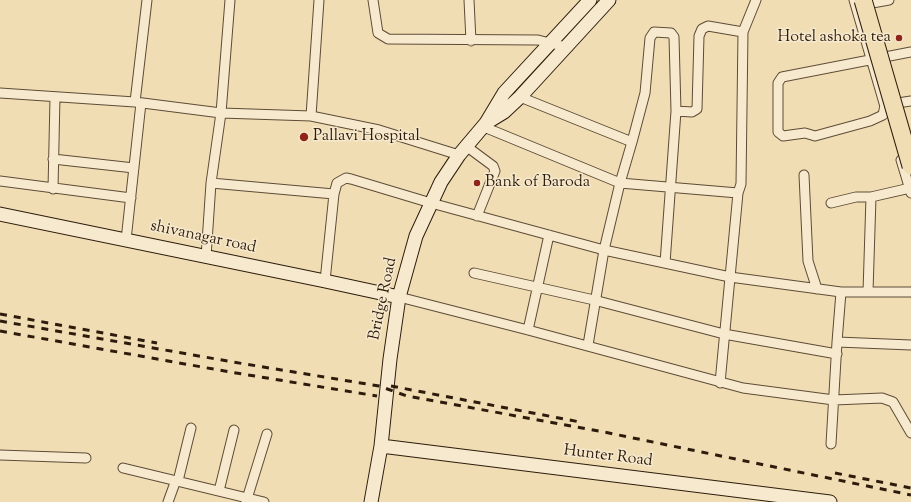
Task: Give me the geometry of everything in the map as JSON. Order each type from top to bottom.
[{"type":"highway","points":[[858,2],[911,166]]},
{"type":"street","points":[[126,240],[134,168],[147,0]]},
{"type":"street","points":[[206,257],[211,183],[221,113],[230,0]]},
{"type":"street","points":[[311,116],[319,0]]},
{"type":"street","points":[[373,0],[378,33],[383,38],[471,41],[538,40],[551,42],[566,47]]},
{"type":"street","points":[[469,0],[471,41]]},
{"type":"street","name":"Bridge Road","points":[[371,502],[381,446],[390,359],[399,298],[416,236],[441,182],[463,151],[485,125],[504,93],[590,0]]},
{"type":"street","name":"Bridge Road","points":[[485,125],[504,112],[520,97],[608,0]]},
{"type":"street","points":[[720,383],[738,193],[741,184],[743,32],[756,0]]},
{"type":"street","points":[[832,203],[856,197],[871,197],[910,191],[885,105],[870,60],[858,2],[889,0]]},
{"type":"street","points":[[676,110],[692,112],[697,109],[699,36],[702,29],[708,26],[743,32]]},
{"type":"street","points":[[588,345],[594,300],[604,250],[620,183],[645,93],[650,38],[654,32],[671,33],[674,37],[676,110],[669,189],[665,263]]},
{"type":"street","points":[[885,105],[883,115],[815,136],[805,134],[783,136],[778,132],[778,84],[782,77],[911,52]]},
{"type":"street","points":[[0,94],[138,102],[221,113],[311,116],[379,130],[463,151],[493,166],[495,171],[477,216]]},
{"type":"street","points":[[53,189],[55,97]]},
{"type":"street","points":[[520,97],[632,142]]},
{"type":"street","points":[[885,105],[911,101]]},
{"type":"street","points":[[485,125],[620,183],[669,189],[738,193]]},
{"type":"street","points":[[53,159],[134,168]]},
{"type":"street","points":[[804,175],[808,261],[817,289]]},
{"type":"street","points":[[325,281],[334,194],[338,184],[346,178],[351,178],[431,203],[604,250],[730,277],[841,292],[911,292]]},
{"type":"street","points":[[0,181],[131,198]]},
{"type":"street","points":[[211,183],[334,194]]},
{"type":"street","points":[[868,292],[871,197]]},
{"type":"street","name":"shivanagar road","points":[[0,214],[325,281],[399,298]]},
{"type":"street","points":[[528,330],[549,235]]},
{"type":"street","points":[[474,273],[594,300],[724,334],[837,354]]},
{"type":"street","points":[[831,444],[841,292]]},
{"type":"street","points":[[399,298],[588,345],[720,383],[743,388],[834,400],[878,398],[893,402],[911,433]]},
{"type":"street","points":[[837,342],[911,345]]},
{"type":"street","points":[[168,502],[177,481],[191,428]]},
{"type":"street","points":[[219,491],[234,430]]},
{"type":"street","points":[[247,500],[267,434]]},
{"type":"street","name":"Hunter Road","points":[[381,446],[771,498],[830,502]]},
{"type":"street","points":[[0,455],[86,458]]},
{"type":"street","points":[[123,468],[219,491],[247,500],[264,502]]},
{"type":"railway","points":[[0,314],[157,343]]},
{"type":"railway","points":[[0,321],[379,386],[407,396],[604,432],[911,495]]},
{"type":"railway","points":[[0,331],[230,372],[377,396]]},
{"type":"railway","points":[[391,386],[580,422]]},
{"type":"railway","points":[[835,473],[911,488]]},
{"type":"place","name":"Hotel ashoka tea","points":[[899,38]]},
{"type":"place","name":"Pallavi Hospital","points":[[304,137]]},
{"type":"place","name":"Bank of Baroda","points":[[477,183]]}]
